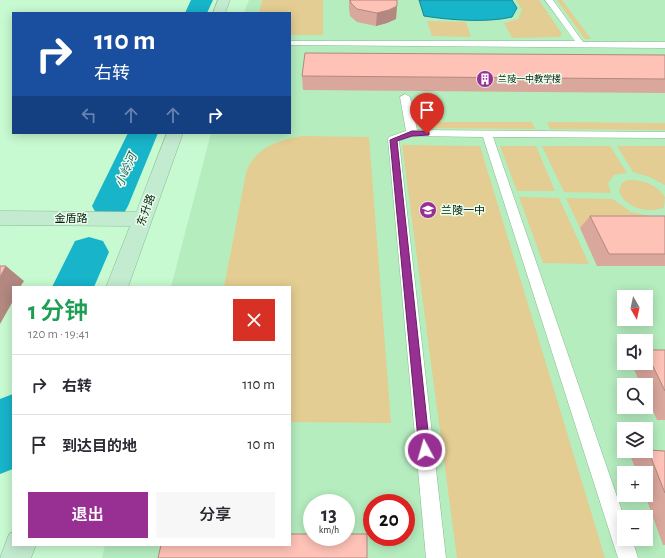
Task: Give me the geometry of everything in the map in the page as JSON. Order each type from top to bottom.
[{"type":"street","points":[[219,12],[224,0]]},
{"type":"street","name":"东升路","points":[[117,286],[174,134]]},
{"type":"street","name":"金盾路","points":[[0,218],[143,219]]},
{"type":"street","points":[[15,558],[20,546]]},
{"type":"lane","points":[[548,0],[581,44]]},
{"type":"lane","points":[[291,44],[396,47],[581,44],[665,45]]},
{"type":"lane","points":[[405,97],[412,133]]},
{"type":"lane","points":[[436,558],[393,140],[412,133],[665,135]]},
{"type":"lane","points":[[487,134],[628,558]]},
{"type":"shaded area","name":"兰陵一中","points":[[249,0],[665,0],[665,558],[102,558],[105,546],[291,546],[291,286],[171,286],[211,134],[291,134],[291,12],[244,12]]},
{"type":"shaded area","points":[[262,0],[323,0],[323,35],[291,35],[291,12],[259,12]]},
{"type":"shaded area","points":[[516,0],[539,0],[562,34],[559,37],[512,38],[504,23],[518,19],[522,10]]},
{"type":"shaded area","points":[[557,0],[562,0],[591,39],[585,39]]},
{"type":"shaded area","points":[[427,21],[466,22],[471,37],[432,36]]},
{"type":"shaded area","points":[[427,122],[532,122],[535,129],[428,128]]},
{"type":"shaded area","points":[[547,122],[665,123],[665,130],[550,129]]},
{"type":"shaded area","points":[[302,136],[369,137],[391,423],[291,422],[291,286],[224,286],[246,173],[250,164],[261,151],[284,140]]},
{"type":"shaded area","points":[[402,145],[480,146],[605,558],[457,558]]},
{"type":"shaded area","points":[[500,146],[536,146],[555,191],[517,191]]},
{"type":"shaded area","points":[[542,146],[610,146],[627,173],[614,175],[608,183],[611,193],[564,192]]},
{"type":"shaded area","points":[[617,146],[665,146],[665,185],[650,177],[633,172]]},
{"type":"shaded area","points":[[627,180],[638,180],[648,183],[658,189],[665,197],[664,207],[644,210],[631,205],[621,196],[619,190],[622,183]]},
{"type":"shaded area","points":[[519,197],[559,198],[589,264],[543,263]]},
{"type":"shaded area","points":[[566,198],[613,199],[631,212],[655,217],[665,229],[580,228]]},
{"type":"water","points":[[419,0],[512,0],[517,8],[512,17],[502,19],[456,20],[424,16]]},
{"type":"building","points":[[350,0],[397,0],[397,6],[377,13],[357,9]]},
{"type":"building","points":[[305,53],[665,55],[665,79],[302,76]]},
{"type":"building","points":[[590,216],[665,216],[665,254],[609,254]]},
{"type":"building","points":[[0,266],[6,266],[0,277]]},
{"type":"building","points":[[653,350],[665,350],[665,391],[653,366]]},
{"type":"building","points":[[653,450],[665,451],[665,493],[651,458],[653,458]]},
{"type":"building","points":[[291,534],[303,534],[303,546],[355,546],[355,534],[363,534],[363,546],[367,546],[367,558],[158,558],[161,546],[291,546]]},
{"type":"waterway","name":"小岭河","points":[[196,12],[202,0]]},
{"type":"waterway","name":"小岭河","points":[[110,206],[143,134]]},
{"type":"waterway","name":"小岭河","points":[[73,286],[89,252]]},
{"type":"waterway","name":"小岭河","points":[[0,448],[12,421]]},
{"type":"place","name":"兰陵一中教学楼","points":[[485,79]]},
{"type":"place","name":"兰陵一中","points":[[428,210]]},
{"type":"route","points":[[425,450],[393,140],[412,133],[427,134]]}]
